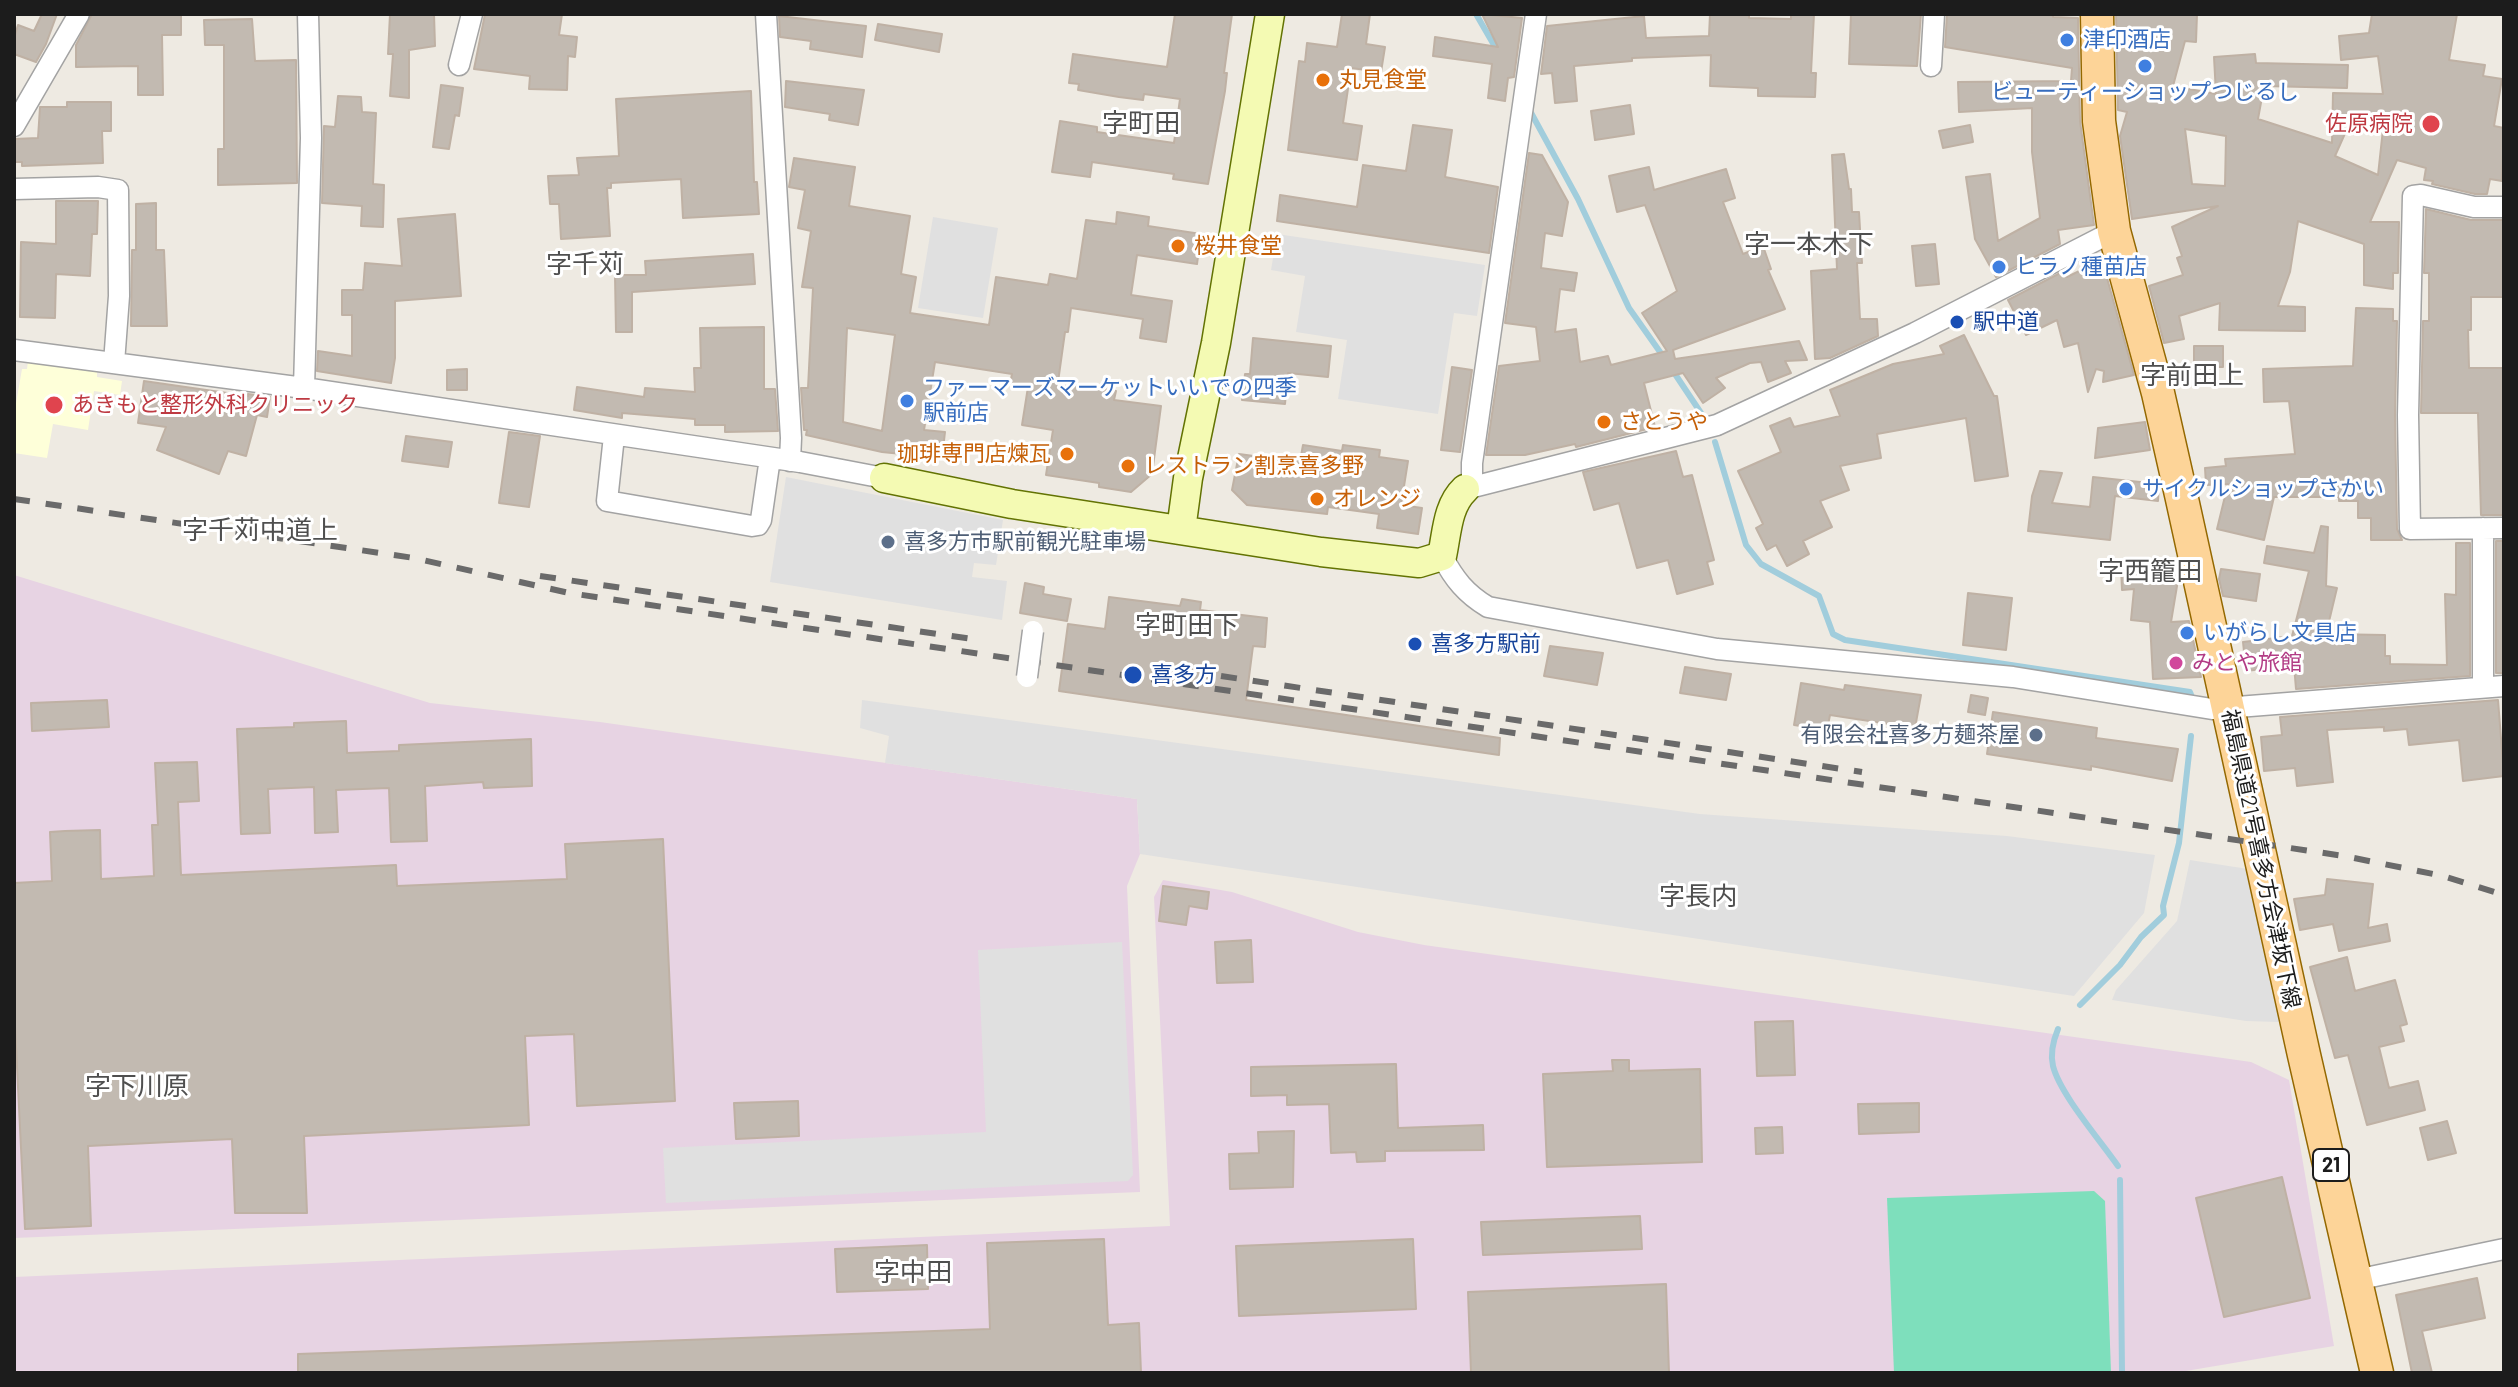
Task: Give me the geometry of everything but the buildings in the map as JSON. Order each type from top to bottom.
[{"type":"main road","name":"福島県道21号喜多方会津坂下線","points":[[2097,14],[2099,121],[2114,231],[2158,393],[2377,1373]]},
{"type":"street","points":[[14,126],[79,14]]},
{"type":"street","points":[[304,388],[311,138],[308,14]]},
{"type":"street","points":[[459,65],[472,14]]},
{"type":"street","points":[[614,436],[607,501],[752,526],[758,525],[761,520],[780,460],[791,438],[766,14]]},
{"type":"street","points":[[1181,530],[1188,478],[1227,280],[1270,14]]},
{"type":"street","points":[[1468,487],[1536,14]]},
{"type":"street","points":[[1931,66],[1934,14]]},
{"type":"street","points":[[14,189],[98,187],[118,190],[119,296],[114,363]]},
{"type":"street","points":[[2504,207],[2474,207],[2421,195],[2413,196],[2408,415],[2410,529],[2504,528]]},
{"type":"street","points":[[2114,231],[1915,333],[1717,425],[1468,487],[1452,507],[1447,567],[1470,596],[1488,607],[1717,649],[2013,677],[2212,709],[2228,705],[2504,686]]},
{"type":"street","points":[[14,350],[304,388],[780,460],[1012,504],[1321,552],[1447,567]]},
{"type":"street","points":[[2483,528],[2483,687]]},
{"type":"street","points":[[1027,677],[1033,631]]},
{"type":"street","points":[[2356,1280],[2504,1249]]},
{"type":"shaded area","points":[[933,217],[998,228],[983,318],[918,308]]},
{"type":"shaded area","points":[[1277,234],[1485,265],[1477,316],[1454,313],[1438,414],[1338,399],[1347,340],[1296,332],[1305,276],[1271,270]]},
{"type":"shaded area","name":"あきもと整形外科クリニック","points":[[28,361],[97,372],[97,377],[122,381],[120,395],[94,391],[88,430],[53,424],[47,458],[14,453],[14,415],[22,369],[27,369]]},
{"type":"shaded area","name":"喜多方市駅前観光駐車場","points":[[786,477],[1003,520],[996,565],[974,563],[972,577],[1007,581],[1002,620],[770,582]]},
{"type":"shaded area","points":[[14,575],[430,703],[600,722],[1137,799],[1140,854],[1127,886],[1140,1192],[14,1238]]},
{"type":"shaded area","points":[[862,700],[1700,814],[2007,836],[2155,855],[2144,913],[2074,996],[1140,854],[1137,799],[885,763],[889,736],[860,728]]},
{"type":"shaded area","points":[[2190,860],[2248,869],[2282,1014],[2278,1022],[2246,1021],[2112,1000],[2116,990],[2177,921]]},
{"type":"shaded area","points":[[1163,880],[1232,892],[1358,932],[1424,945],[2251,1062],[2289,1080],[2334,1346],[2174,1373],[14,1373],[14,1277],[1170,1226],[1154,897]]},
{"type":"shaded area","points":[[1122,942],[1133,1175],[1128,1181],[666,1203],[663,1148],[986,1132],[978,950]]},
{"type":"green space","points":[[2094,1191],[2105,1201],[2111,1373],[1894,1373],[1887,1198]]},
{"type":"waterway","points":[[1476,14],[1498,52]]},
{"type":"waterway","points":[[1529,109],[1578,199],[1629,308],[1665,359]]},
{"type":"waterway","points":[[1673,371],[1703,416]]},
{"type":"waterway","points":[[1715,442],[1746,545],[1761,564],[1819,596],[1833,634],[1845,640],[2190,692],[2192,697]]},
{"type":"waterway","points":[[2080,1005],[2164,915],[2163,906],[2179,843],[2191,736]]},
{"type":"waterway","points":[[2058,1029],[2052,1056],[2057,1077],[2118,1166]]},
{"type":"waterway","points":[[2120,1180],[2122,1373]]},
{"type":"railway","points":[[14,499],[414,558],[569,593],[2344,856],[2443,876],[2504,895]]},
{"type":"railway","points":[[540,576],[972,639]]},
{"type":"railway","points":[[1221,676],[1862,772]]},
{"type":"place","name":"津印酒店","points":[[2067,40]]},
{"type":"place","name":"ビューティーショップつじるし","points":[[2145,66]]},
{"type":"place","name":"丸見食堂","points":[[1323,80]]},
{"type":"place","name":"佐原病院","points":[[2431,124]]},
{"type":"place","name":"桜井食堂","points":[[1178,246]]},
{"type":"place","name":"ヒラノ種苗店","points":[[1999,267]]},
{"type":"place","name":"駅中道","points":[[1957,322]]},
{"type":"place","name":"ファーマーズマーケットいいでの四季 駅前店","points":[[907,401]]},
{"type":"place","name":"あきもと整形外科クリニック","points":[[54,405]]},
{"type":"place","name":"さとうや","points":[[1604,422]]},
{"type":"place","name":"珈琲専門店煉瓦","points":[[1067,454]]},
{"type":"place","name":"レストラン割烹喜多野","points":[[1128,466]]},
{"type":"place","name":"サイクルショップさかい","points":[[2126,489]]},
{"type":"place","name":"オレンジ","points":[[1317,499]]},
{"type":"place","name":"喜多方市駅前観光駐車場","points":[[888,542]]},
{"type":"place","name":"いがらし文具店","points":[[2187,633]]},
{"type":"place","name":"喜多方駅前","points":[[1415,644]]},
{"type":"place","name":"みとや旅館","points":[[2176,663]]},
{"type":"place","name":"喜多方","points":[[1133,675]]},
{"type":"place","name":"有限会社喜多方麺茶屋","points":[[2036,735]]},
{"type":"district","name":"字町田","points":[[1141,123]]},
{"type":"district","name":"字一本木下","points":[[1809,244]]},
{"type":"district","name":"字千苅","points":[[585,264]]},
{"type":"district","name":"字前田上","points":[[2192,375]]},
{"type":"district","name":"字千苅中道上","points":[[260,530]]},
{"type":"district","name":"字西籠田","points":[[2150,571]]},
{"type":"district","name":"字町田下","points":[[1187,625]]},
{"type":"district","name":"字長内","points":[[1698,896]]},
{"type":"district","name":"字下川原","points":[[137,1086]]},
{"type":"district","name":"字中田","points":[[913,1272]]}]
